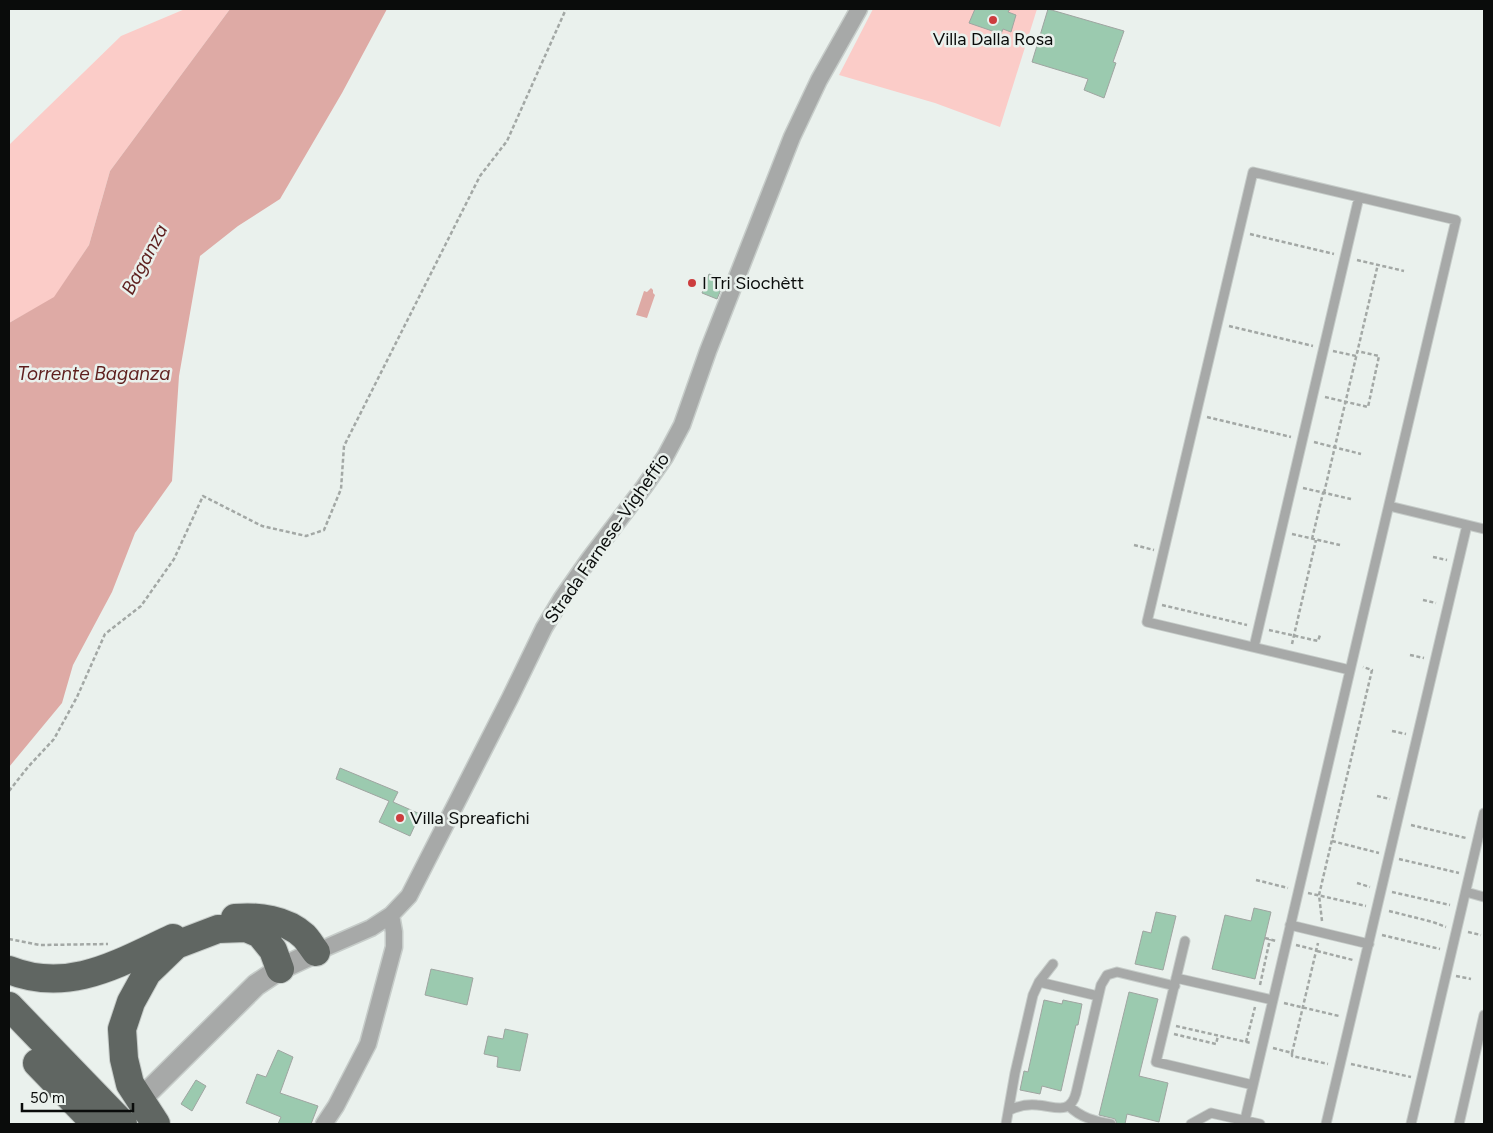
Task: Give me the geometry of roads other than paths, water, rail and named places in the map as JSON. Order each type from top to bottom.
[{"type":"highway","points":[[9,970],[44,980],[72,979],[114,966],[214,920],[245,917],[274,920],[291,927],[304,936],[316,952]]},
{"type":"highway","points":[[156,1124],[130,1084],[124,1059],[122,1029],[131,1002],[147,973],[176,945],[218,929],[246,928],[260,934],[273,950],[280,969]]},
{"type":"highway","points":[[9,1006],[123,1124]]},
{"type":"highway","points":[[9,1033],[96,1124]]},
{"type":"street","name":"Strada Farnese-Vigheffio","points":[[149,1091],[256,985],[280,969],[371,928],[391,915],[409,896],[544,628],[562,598],[665,457],[682,425],[708,351],[792,137],[819,80],[859,9]]},
{"type":"street","points":[[324,1124],[336,1106],[368,1044],[394,947],[391,915]]},
{"type":"lane","points":[[1244,1122],[1456,220],[1253,172],[1147,622],[1350,670]]},
{"type":"lane","points":[[1254,647],[1359,197]]},
{"type":"lane","points":[[1389,506],[1484,529]]},
{"type":"lane","points":[[1326,1124],[1338,1063],[1369,944],[1467,525]]},
{"type":"lane","points":[[1411,1124],[1484,813]]},
{"type":"lane","points":[[1466,892],[1484,897]]},
{"type":"lane","points":[[1290,925],[1369,944]]},
{"type":"lane","points":[[1185,941],[1156,1062],[1253,1085]]},
{"type":"lane","points":[[1006,1124],[1017,1064],[1033,995],[1039,982],[1053,964]]},
{"type":"lane","points":[[1069,1106],[1076,1093],[1098,996],[1104,978],[1113,972],[1273,1000]]},
{"type":"lane","points":[[1039,982],[1098,996]]},
{"type":"lane","points":[[1459,1124],[1484,1015]]},
{"type":"lane","points":[[1010,1110],[1025,1105],[1058,1108],[1069,1106]]},
{"type":"lane","points":[[1069,1106],[1086,1118],[1111,1124]]},
{"type":"lane","points":[[1190,1124],[1211,1113],[1244,1122],[1260,1124]]},
{"type":"water","name":"Torrente Baganza","points":[[230,9],[387,9],[342,93],[280,199],[238,226],[200,256],[179,376],[172,481],[135,533],[112,592],[73,665],[62,703],[9,767],[9,323],[54,297],[89,245],[110,171]]},
{"type":"water","points":[[651,288],[655,295],[647,318],[636,315],[644,291],[647,292]]},
{"type":"place","name":"Villa Dalla Rosa","points":[[993,20]]},
{"type":"place","name":"I Tri Siochètt","points":[[692,283]]},
{"type":"place","name":"Villa Spreafichi","points":[[400,818]]},
{"type":"water label","name":"Baganza","points":[[144,259]]}]
